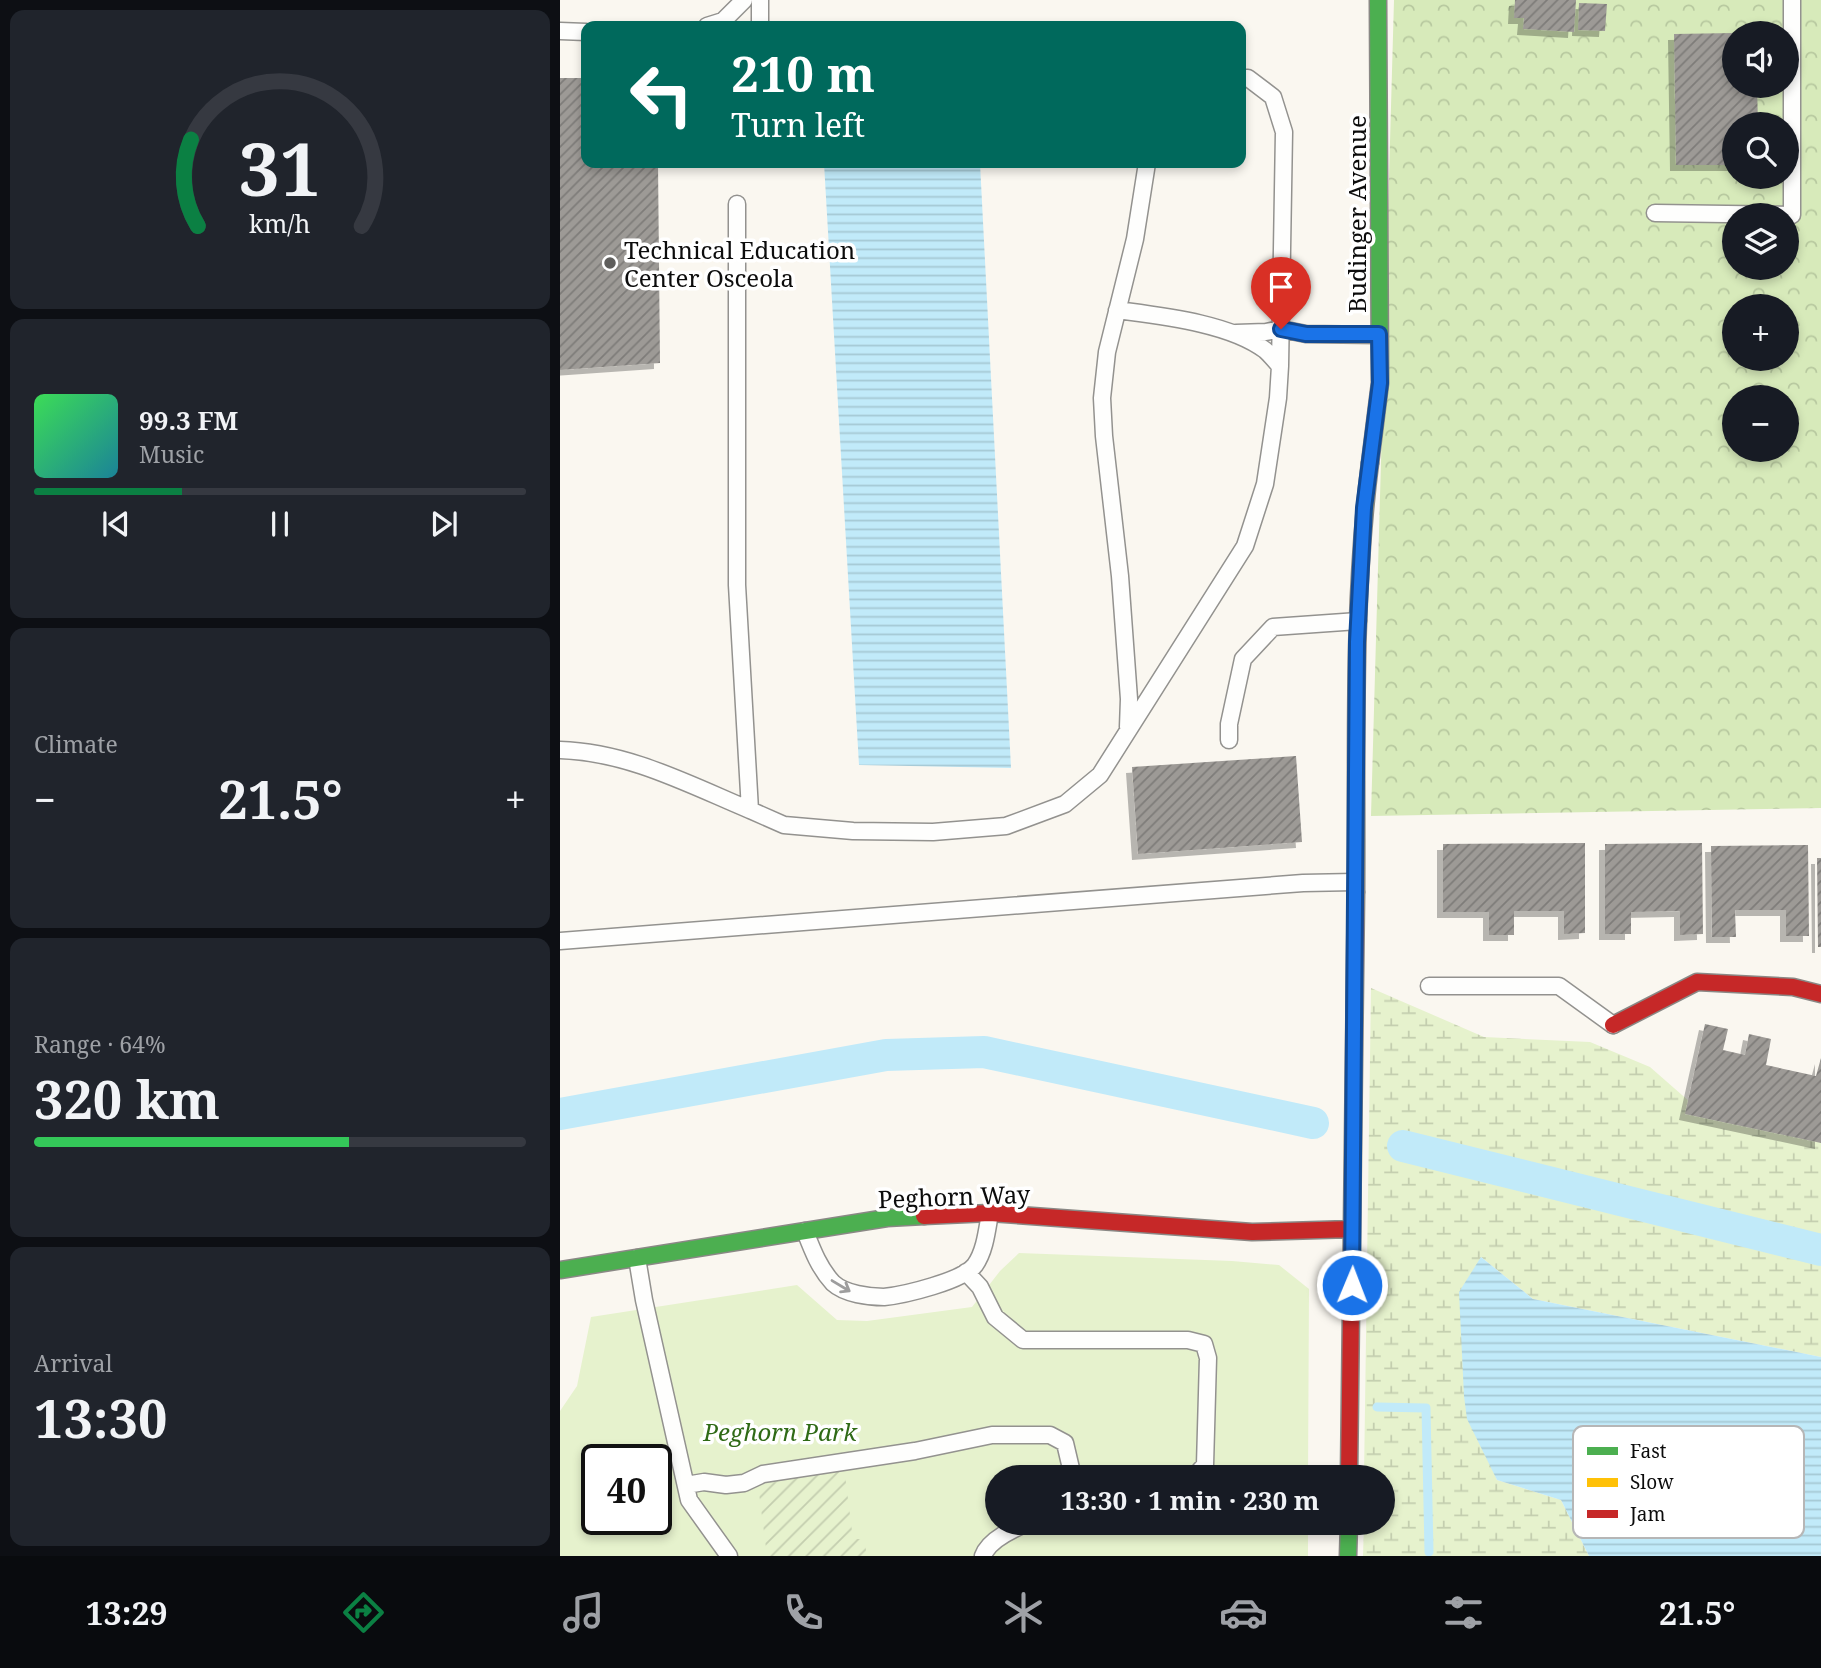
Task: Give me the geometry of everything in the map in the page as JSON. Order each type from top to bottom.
[{"type":"street","name":"Budinger Avenue","points":[[1349,1465],[1358,621],[1364,508],[1380,383],[1378,0]]},
{"type":"street","points":[[1613,1025],[1697,982],[1793,987],[1821,994]]},
{"type":"street","name":"Peghorn Way","points":[[560,1270],[887,1218],[990,1213],[1252,1232],[1352,1230]]},
{"type":"street","points":[[1348,1556],[1349,1535]]},
{"type":"lane","points":[[723,21],[744,0]]},
{"type":"lane","points":[[760,0],[760,21]]},
{"type":"lane","points":[[1655,213],[1792,215],[1792,0]]},
{"type":"lane","points":[[560,32],[581,32]]},
{"type":"lane","points":[[560,750],[580,750],[636,762],[784,825],[853,831],[933,832],[1006,826],[1065,804],[1100,775],[1245,545],[1265,484],[1280,366],[1284,132],[1273,97],[1246,78]]},
{"type":"lane","points":[[1128,729],[1129,699],[1120,576],[1102,398],[1107,352],[1135,239],[1146,168]]},
{"type":"lane","points":[[737,204],[737,585],[750,810]]},
{"type":"lane","points":[[1117,310],[1177,318],[1233,334],[1265,350],[1280,366]]},
{"type":"lane","points":[[1233,334],[1281,329],[1306,334],[1379,334]]},
{"type":"lane","points":[[1228,740],[1228,724],[1243,659],[1273,627],[1358,621]]},
{"type":"lane","points":[[560,941],[1303,883],[1355,882]]},
{"type":"lane","points":[[1429,986],[1559,986],[1613,1025]]},
{"type":"lane","points":[[805,1231],[820,1266],[835,1285],[856,1294],[885,1297],[949,1282],[974,1266],[981,1251],[990,1213]]},
{"type":"lane","points":[[637,1258],[689,1500],[729,1556]]},
{"type":"lane","points":[[966,1272],[980,1287],[995,1317],[1023,1340],[1188,1340],[1204,1344],[1208,1358],[1205,1465]]},
{"type":"lane","points":[[686,1485],[704,1482],[726,1485],[744,1483],[763,1474],[915,1451],[992,1435],[1049,1435],[1065,1443],[1070,1465]]},
{"type":"lane","points":[[984,1556],[985,1550],[1004,1535]]},
{"type":"green space","points":[[1394,0],[1821,0],[1821,808],[1371,816]]},
{"type":"green space","points":[[1371,988],[1484,1037],[1590,1042],[1650,1067],[1690,1102],[1821,1089],[1821,1357],[1533,1299],[1481,1257],[1464,1355],[1464,1396],[1497,1480],[1561,1500],[1573,1524],[1573,1538],[1580,1538],[1589,1556],[1363,1556],[1364,1535],[1395,1535],[1395,1465],[1364,1465]]},
{"type":"green space","name":"Peghorn Park","points":[[1019,1253],[1279,1265],[1309,1289],[1308,1465],[985,1465],[985,1535],[1308,1535],[1308,1556],[560,1556],[560,1411],[577,1386],[591,1317],[797,1285],[837,1320],[867,1321],[972,1307],[1000,1271]]},
{"type":"green space","points":[[844,1467],[853,1539],[864,1539],[867,1556],[767,1556],[758,1485],[779,1481],[778,1476]]},
{"type":"water","points":[[824,168],[980,168],[1011,768],[859,765]]},
{"type":"water","points":[[1481,1257],[1533,1299],[1821,1357],[1821,1556],[1589,1556],[1580,1538],[1804,1538],[1804,1426],[1573,1426],[1573,1524],[1561,1500],[1497,1480],[1467,1419],[1459,1292]]},
{"type":"building","points":[[1515,0],[1576,0],[1574,32],[1523,29],[1524,18],[1514,18]]},
{"type":"building","points":[[1579,3],[1607,4],[1605,31],[1578,30]]},
{"type":"building","points":[[1722,33],[1722,98],[1757,98],[1758,112],[1722,112],[1722,165],[1676,165],[1674,34]]},
{"type":"building","name":"Technical Education Center Osceola","points":[[560,78],[581,78],[581,168],[658,168],[660,363],[560,370]]},
{"type":"building","points":[[1296,756],[1302,842],[1138,854],[1132,767]]},
{"type":"building","points":[[1585,843],[1585,933],[1564,934],[1564,911],[1514,911],[1514,935],[1489,935],[1489,912],[1443,912],[1443,844]]},
{"type":"building","points":[[1702,843],[1703,934],[1680,935],[1680,911],[1631,912],[1631,934],[1605,934],[1605,844]]},
{"type":"building","points":[[1808,845],[1809,936],[1786,936],[1786,910],[1735,910],[1736,937],[1712,937],[1711,846]]},
{"type":"building","points":[[1817,858],[1821,858],[1821,947],[1818,947]]},
{"type":"building","points":[[1705,1024],[1728,1029],[1723,1050],[1745,1055],[1749,1034],[1771,1039],[1766,1065],[1816,1076],[1821,1058],[1821,1143],[1685,1114]]},
{"type":"waterway","points":[[560,1114],[886,1055],[984,1052],[1313,1123]]},
{"type":"waterway","points":[[1403,1146],[1821,1250]]},
{"type":"waterway","points":[[1377,1407],[1426,1408],[1429,1552]]},
{"type":"traffic: fast","points":[[1370,463],[1380,383],[1378,0]]},
{"type":"traffic: fast","points":[[560,1270],[887,1218],[924,1216]]},
{"type":"traffic: fast","points":[[1348,1556],[1349,1535]]},
{"type":"traffic: slow","points":[[1356,892],[1358,623],[1370,463]]},
{"type":"traffic: jam","points":[[1349,1465],[1356,892]]},
{"type":"traffic: jam","points":[[1613,1025],[1697,982],[1793,987],[1821,994]]},
{"type":"traffic: jam","points":[[924,1216],[990,1213],[1252,1232],[1352,1229]]},
{"type":"place","name":"Technical Education Center Osceola","points":[[610,263]]},
{"type":"route","points":[[1281,329],[1306,334],[1379,334],[1380,383],[1364,508],[1357,642],[1352,1285]]}]
